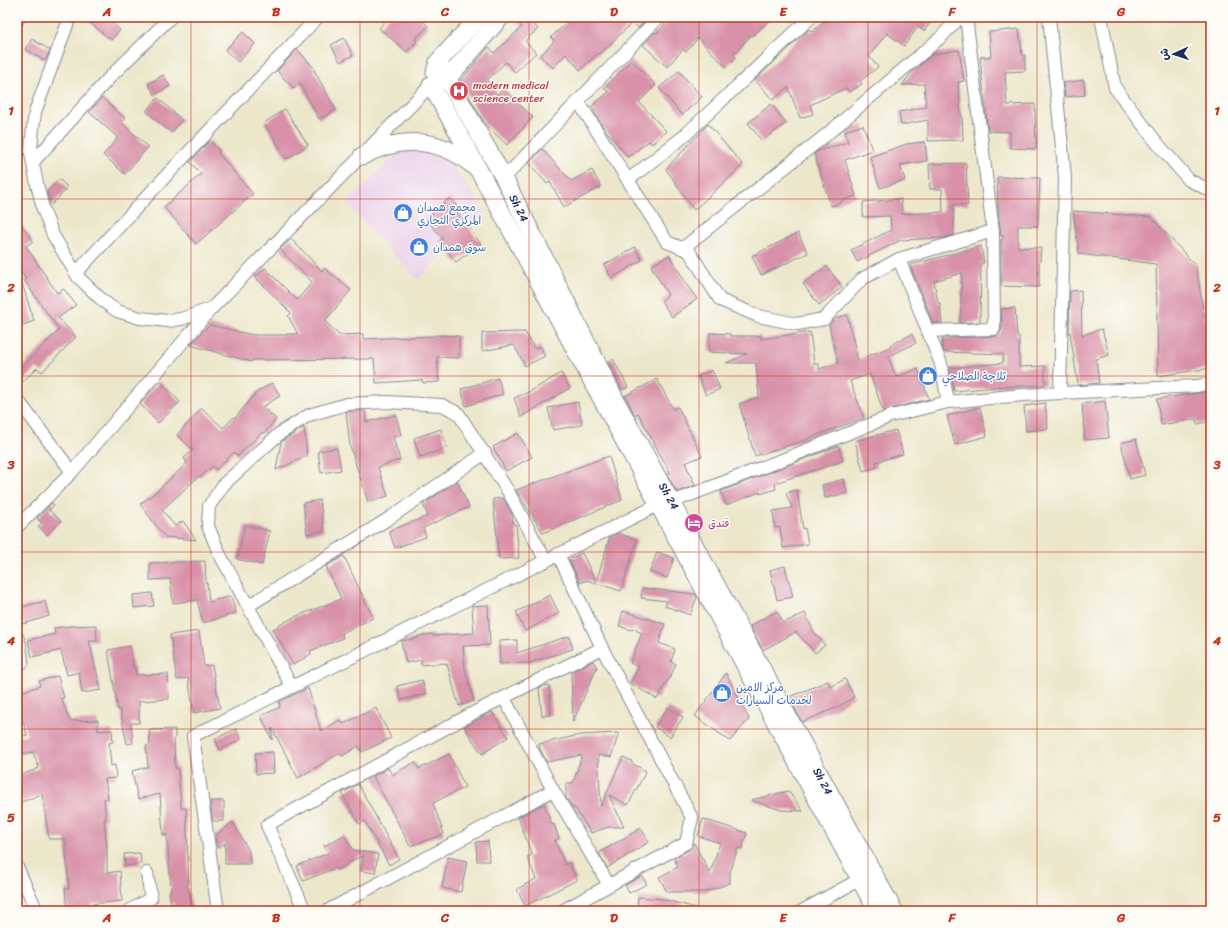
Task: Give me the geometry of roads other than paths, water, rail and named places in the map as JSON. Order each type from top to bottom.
[{"type":"street","points":[[17,21],[18,17]]},
{"type":"street","points":[[70,17],[35,112],[32,136],[31,154],[36,184],[43,209],[53,235],[76,273],[108,304],[118,311],[140,318],[168,321],[181,319],[211,309]]},
{"type":"street","points":[[33,162],[111,76],[171,17]]},
{"type":"street","points":[[76,273],[164,178],[318,17]]},
{"type":"street","points":[[431,85],[438,62],[479,17]]},
{"type":"street","points":[[17,527],[72,472],[211,309],[431,85],[448,78],[501,17]]},
{"type":"street","points":[[504,178],[660,17]]},
{"type":"street","points":[[628,180],[683,137],[810,17]]},
{"type":"street","points":[[683,248],[826,135],[940,38],[960,17]]},
{"type":"street","points":[[927,331],[994,329],[993,231],[966,17]]},
{"type":"street","points":[[1049,17],[1066,177],[1060,393]]},
{"type":"street","points":[[1101,17],[1116,88],[1157,143],[1189,180],[1211,191]]},
{"type":"street","name":"Sh 24","points":[[438,62],[504,178],[618,405],[665,504]]},
{"type":"street","name":"Sh 24","points":[[431,85],[665,504],[866,876],[894,911]]},
{"type":"street","points":[[578,101],[667,242],[689,251],[720,300],[758,316],[797,324],[824,319],[862,279],[899,259],[993,231]]},
{"type":"street","points":[[362,156],[374,149],[388,145],[402,142],[415,142],[443,147],[467,160],[478,169]]},
{"type":"street","points":[[899,259],[940,364],[948,402]]},
{"type":"street","points":[[218,911],[193,736],[558,554],[665,504],[792,456],[891,416],[948,402],[1023,395],[1197,386],[1211,383]]},
{"type":"street","points":[[17,399],[72,472]]},
{"type":"street","points":[[292,687],[219,554],[208,526],[209,506],[224,484],[279,434],[309,415],[347,404],[386,402],[442,404],[458,413],[508,491],[546,561]]},
{"type":"street","points":[[248,606],[388,519],[485,453]]},
{"type":"street","points":[[558,554],[602,648],[692,818],[686,843],[562,911]]},
{"type":"street","points":[[17,637],[22,662],[17,665]]},
{"type":"street","points":[[305,911],[267,825],[504,698],[602,648]]},
{"type":"street","points":[[504,698],[553,790],[609,885]]},
{"type":"street","points":[[327,911],[553,790]]},
{"type":"street","points":[[17,867],[37,911]]},
{"type":"street","points":[[129,911],[151,898],[147,874]]},
{"type":"street","points":[[802,911],[866,876]]},
{"type":"street","name":"Sh 24","points":[[866,876],[877,911]]},
{"type":"place","name":"modern medical science center","points":[[459,91]]},
{"type":"place","name":"مجمع همدان المركزي التجاري","points":[[403,213]]},
{"type":"place","name":"سوق همدان","points":[[419,247]]},
{"type":"place","name":"ثلاجة الصلاحي","points":[[928,376]]},
{"type":"place","name":"فندق","points":[[694,523]]},
{"type":"place","name":"مركز الامين لخدمات السيارات","points":[[722,693]]}]
